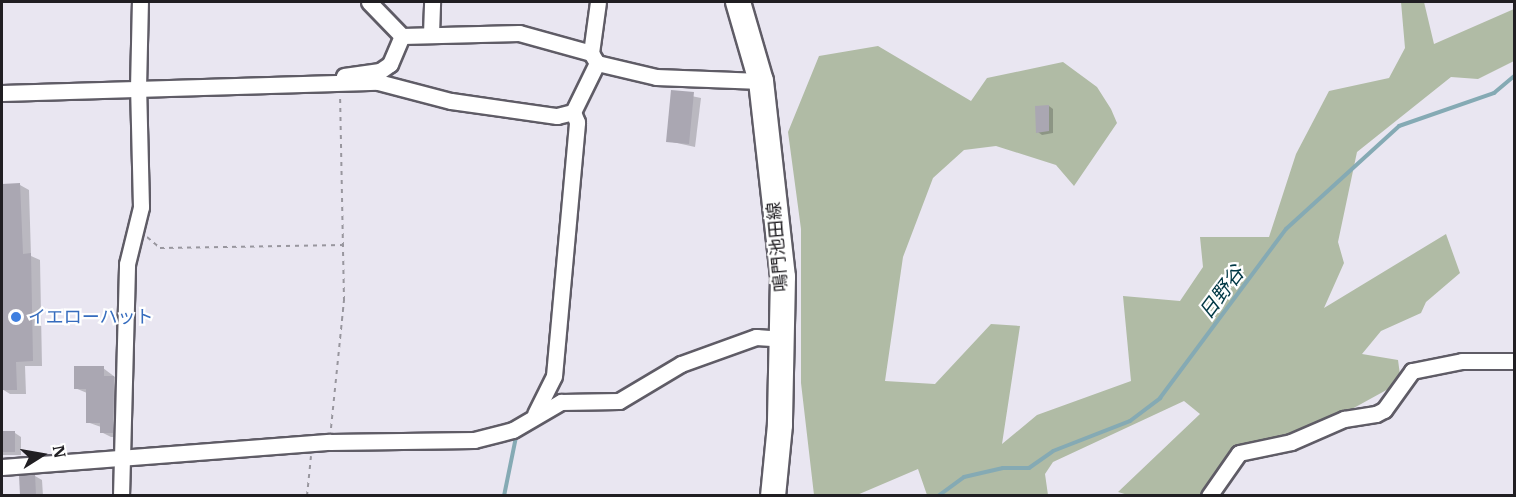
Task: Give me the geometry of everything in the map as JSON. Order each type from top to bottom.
[{"type":"main road","name":"鳴門池田線","points":[[738,2],[762,81],[783,277],[783,339],[773,495]]},
{"type":"street","points":[[121,495],[127,264],[139,225],[140,2]]},
{"type":"street","points":[[369,2],[402,36],[519,33],[656,77],[712,82],[762,81]]},
{"type":"street","points":[[431,34],[432,2]]},
{"type":"street","points":[[535,414],[554,376],[577,122],[573,112],[594,58],[598,2]]},
{"type":"street","points":[[341,81],[346,73],[380,71],[390,64],[402,36]]},
{"type":"street","points":[[2,93],[341,81],[378,82],[451,101],[557,116],[573,112]]},
{"type":"street","points":[[2,467],[330,442],[474,440],[513,430],[535,414],[561,402],[619,401],[681,364],[756,337],[783,339]]},
{"type":"street","points":[[1209,495],[1239,453],[1291,442],[1344,419],[1376,414],[1384,410],[1412,371],[1462,361],[1515,361]]},
{"type":"path","points":[[330,442],[344,301],[344,245],[339,172],[341,81]]},
{"type":"path","points":[[139,225],[151,244],[160,248],[344,245]]},
{"type":"path","points":[[308,495],[313,444]]},
{"type":"green space","points":[[1401,2],[1424,2],[1434,44],[1514,9],[1514,61],[1478,79],[1451,77],[1357,152],[1338,242],[1344,263],[1324,308],[1446,234],[1460,273],[1426,302],[1421,313],[1381,331],[1362,354],[1398,360],[1401,382],[1321,426],[1230,450],[1213,493],[1204,495],[1128,495],[1118,492],[1200,414],[1184,401],[1053,462],[1045,474],[1048,495],[927,495],[918,469],[857,495],[814,495],[801,383],[801,229],[788,132],[819,56],[878,46],[971,101],[987,78],[1063,62],[1097,87],[1111,109],[1117,123],[1074,186],[1056,165],[996,146],[964,150],[933,178],[903,257],[885,381],[935,384],[991,324],[1020,326],[1002,444],[1037,415],[1131,381],[1123,296],[1180,301],[1203,267],[1200,237],[1269,237],[1296,154],[1329,91],[1389,78],[1405,48]]},
{"type":"building","points":[[671,90],[694,92],[689,144],[666,142]]},
{"type":"building","points":[[1049,105],[1049,131],[1036,133],[1035,106]]},
{"type":"building","points":[[20,183],[23,254],[31,253],[33,361],[16,362],[17,390],[2,390],[2,184]]},
{"type":"building","points":[[74,366],[104,366],[104,376],[114,376],[113,433],[100,433],[100,423],[86,423],[86,389],[74,389]]},
{"type":"building","points":[[2,431],[15,431],[15,452],[2,452]]},
{"type":"building","points":[[35,474],[36,495],[20,495],[19,475]]},
{"type":"waterway","name":"日野谷","points":[[938,496],[964,477],[1003,468],[1029,468],[1053,451],[1130,421],[1160,398],[1286,229],[1399,126],[1494,93],[1514,76]]},
{"type":"waterway","points":[[504,496],[516,437]]},
{"type":"place","name":"イエローハット","points":[[16,317]]}]
